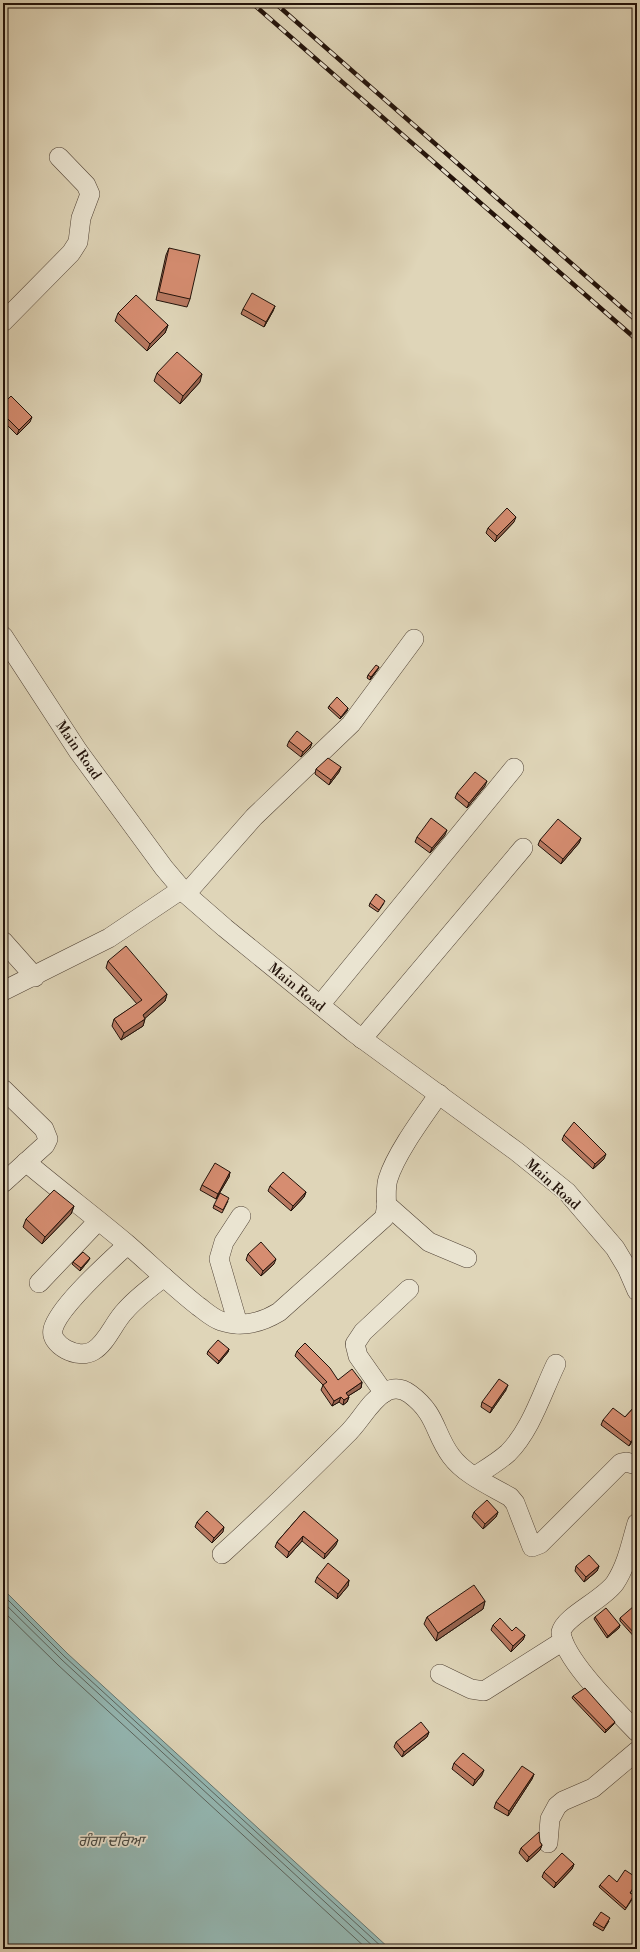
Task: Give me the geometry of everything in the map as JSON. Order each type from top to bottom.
[{"type":"street","points":[[3,322],[71,253],[78,242],[81,218],[90,194],[86,185],[59,157]]},
{"type":"street","name":"Main Road","points":[[3,636],[78,751],[164,868],[184,892],[224,928],[362,1039],[516,1151],[567,1192],[615,1248],[628,1268],[637,1291]]},
{"type":"street","points":[[3,991],[34,977],[109,938],[184,892],[254,817],[351,724],[414,639]]},
{"type":"street","points":[[320,1005],[514,768]]},
{"type":"street","points":[[362,1039],[524,848]]},
{"type":"street","points":[[3,941],[34,977]]},
{"type":"street","points":[[3,1089],[44,1129],[48,1136],[44,1145],[3,1183]]},
{"type":"street","points":[[26,1162],[127,1244],[212,1317],[221,1321],[238,1324],[253,1323],[266,1320],[279,1312],[380,1223],[386,1212],[385,1190],[390,1171],[439,1094]]},
{"type":"street","points":[[386,1204],[429,1242],[467,1258]]},
{"type":"street","points":[[238,1324],[220,1259],[224,1242],[241,1216]]},
{"type":"street","points":[[38,1283],[98,1221]]},
{"type":"street","points":[[127,1244],[86,1284],[58,1319],[53,1330],[53,1335],[65,1349],[78,1355],[94,1351],[124,1311],[164,1276]]},
{"type":"street","points":[[384,1393],[358,1356],[355,1344],[363,1332],[409,1289]]},
{"type":"street","points":[[475,1476],[507,1453],[516,1442],[531,1417],[556,1364]]},
{"type":"street","points":[[222,1554],[255,1524],[347,1434],[384,1393],[390,1389],[399,1388],[418,1401],[429,1412],[435,1422],[442,1442],[452,1457],[475,1476],[510,1497],[516,1503],[530,1545],[535,1547],[540,1544],[620,1463],[626,1462],[637,1465]]},
{"type":"street","points":[[637,1522],[627,1557],[614,1584],[601,1598],[564,1624],[561,1632],[564,1641],[592,1685],[637,1732]]},
{"type":"street","points":[[440,1674],[471,1689],[484,1691],[564,1641]]},
{"type":"street","points":[[548,1843],[550,1819],[557,1806],[563,1801],[593,1788],[637,1751]]},
{"type":"water","name":"ਗੰਗਾ ਦਰਿਆ","points":[[3,1589],[68,1654],[390,1949],[3,1949]]},
{"type":"building","points":[[169,248],[200,255],[190,299],[159,292]]},
{"type":"building","points":[[252,293],[275,306],[266,322],[243,309]]},
{"type":"building","points":[[136,295],[168,325],[150,344],[118,313]]},
{"type":"building","points":[[177,352],[202,374],[183,396],[157,373]]},
{"type":"building","points":[[11,396],[32,417],[19,430],[3,414],[3,404]]},
{"type":"building","points":[[507,508],[516,517],[497,536],[488,528]]},
{"type":"building","points":[[376,665],[379,667],[371,677],[368,675]]},
{"type":"building","points":[[337,697],[348,708],[341,717],[329,706]]},
{"type":"building","points":[[297,731],[312,743],[303,752],[289,741]]},
{"type":"building","points":[[328,758],[341,767],[331,780],[316,769]]},
{"type":"building","points":[[475,772],[487,781],[469,803],[457,793]]},
{"type":"building","points":[[431,818],[447,830],[432,848],[417,837]]},
{"type":"building","points":[[558,819],[581,838],[563,859],[540,840]]},
{"type":"building","points":[[376,894],[385,901],[379,910],[370,903]]},
{"type":"building","points":[[126,946],[167,994],[143,1015],[145,1019],[124,1033],[114,1019],[142,1000],[108,961]]},
{"type":"building","points":[[574,1122],[606,1154],[595,1164],[564,1135]]},
{"type":"building","points":[[215,1163],[230,1172],[218,1194],[202,1185]]},
{"type":"building","points":[[283,1172],[306,1192],[293,1206],[270,1186]]},
{"type":"building","points":[[54,1190],[74,1206],[45,1237],[26,1219]]},
{"type":"building","points":[[220,1193],[229,1198],[223,1210],[214,1205]]},
{"type":"building","points":[[261,1242],[276,1259],[263,1271],[248,1254]]},
{"type":"building","points":[[83,1252],[90,1258],[81,1268],[73,1262]]},
{"type":"building","points":[[218,1340],[229,1349],[219,1361],[208,1351]]},
{"type":"building","points":[[305,1343],[330,1368],[338,1380],[352,1369],[362,1382],[346,1393],[349,1397],[344,1400],[341,1397],[334,1401],[323,1385],[327,1382],[297,1351]]},
{"type":"building","points":[[499,1379],[508,1385],[492,1408],[482,1402]]},
{"type":"building","points":[[637,1404],[637,1433],[631,1442],[603,1420],[613,1408],[625,1417]]},
{"type":"building","points":[[487,1500],[498,1512],[485,1524],[474,1512]]},
{"type":"building","points":[[207,1511],[224,1527],[214,1538],[197,1522]]},
{"type":"building","points":[[304,1511],[338,1540],[325,1554],[303,1536],[289,1552],[277,1542]]},
{"type":"building","points":[[589,1555],[599,1566],[586,1577],[576,1566]]},
{"type":"building","points":[[328,1563],[349,1580],[338,1594],[317,1577]]},
{"type":"building","points":[[474,1585],[485,1601],[438,1633],[427,1617]]},
{"type":"building","points":[[634,1606],[637,1610],[637,1636],[620,1618]]},
{"type":"building","points":[[606,1608],[620,1625],[608,1636],[595,1617]]},
{"type":"building","points":[[500,1618],[512,1631],[516,1627],[525,1635],[513,1646],[493,1625]]},
{"type":"building","points":[[585,1688],[615,1722],[606,1730],[573,1696]]},
{"type":"building","points":[[421,1722],[429,1732],[404,1752],[396,1742]]},
{"type":"building","points":[[463,1753],[484,1770],[475,1780],[454,1763]]},
{"type":"building","points":[[522,1766],[534,1774],[509,1811],[496,1802]]},
{"type":"building","points":[[539,1832],[540,1842],[542,1845],[529,1857],[521,1848]]},
{"type":"building","points":[[562,1853],[574,1864],[556,1883],[544,1872]]},
{"type":"building","points":[[625,1870],[637,1878],[637,1882],[630,1893],[634,1895],[626,1908],[600,1885],[609,1875],[617,1882]]},
{"type":"building","points":[[601,1912],[610,1918],[604,1928],[594,1922]]},
{"type":"railway","points":[[252,3],[637,340]]},
{"type":"railway","points":[[275,3],[637,321]]}]
